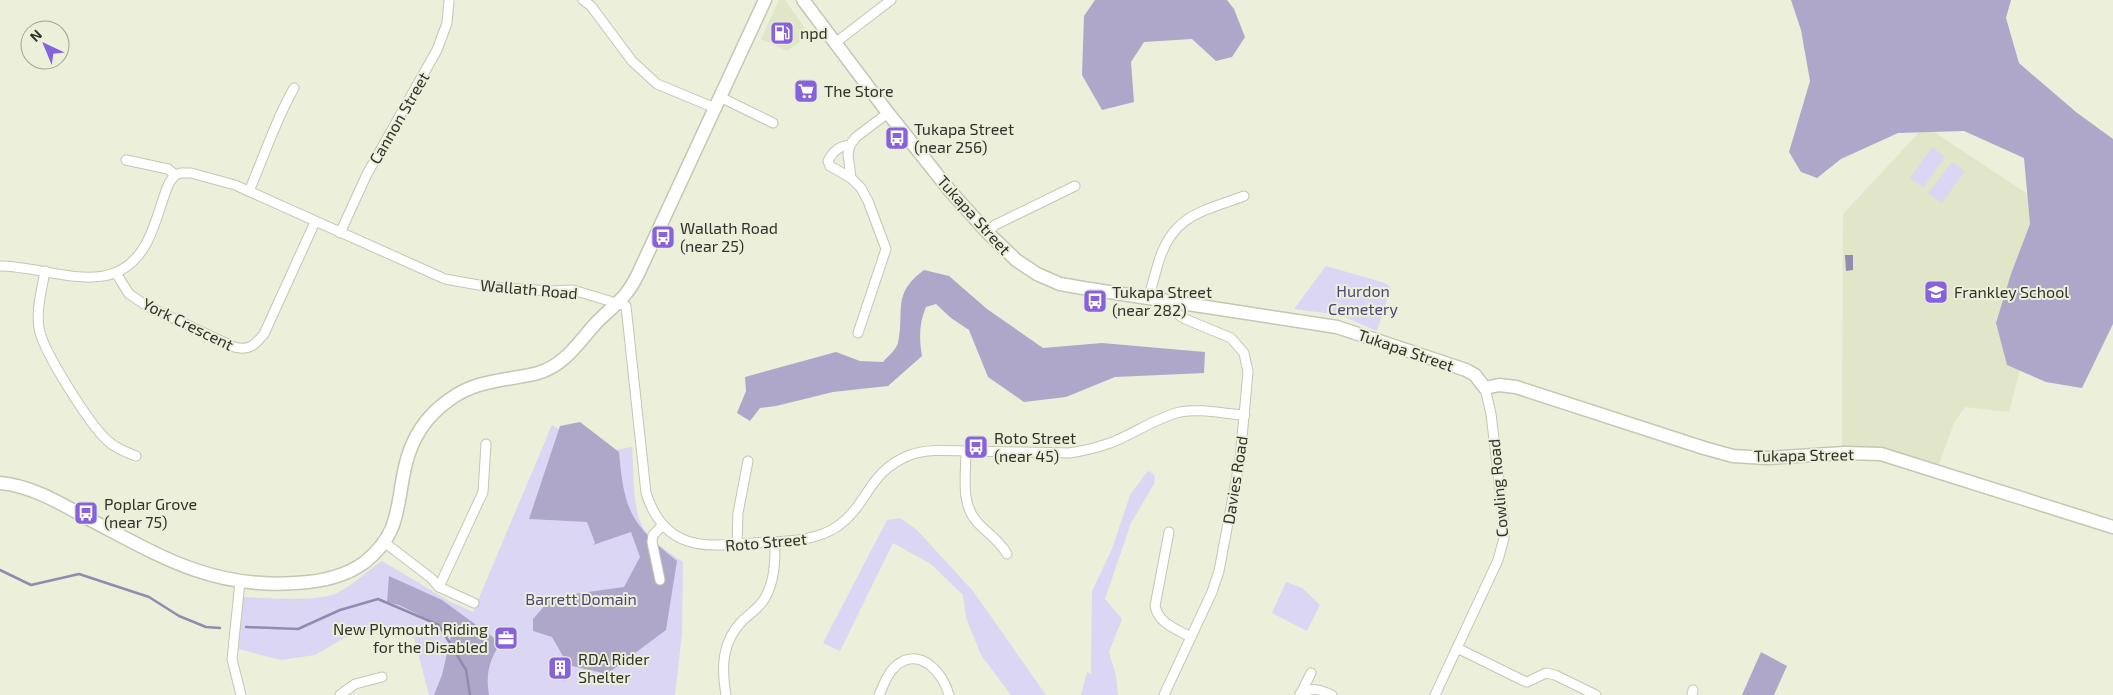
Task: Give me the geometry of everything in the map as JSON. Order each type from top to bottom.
[{"type":"street","name":"Cannon Street","points":[[340,233],[367,174],[437,50],[447,23],[449,0]]},
{"type":"street","points":[[583,0],[591,6],[632,61],[657,84],[774,123]]},
{"type":"street","points":[[0,483],[41,494],[180,565],[210,576],[240,582],[278,584],[327,578],[356,568],[376,552],[396,520],[410,451],[417,435],[431,415],[448,400],[468,388],[491,380],[538,373],[560,363],[632,288],[765,0]]},
{"type":"street","name":"Tukapa Street","points":[[803,0],[888,113],[951,192],[986,232],[1016,260],[1048,280],[1083,288],[1337,327],[1466,370],[1474,375],[1486,388],[1499,385],[1516,387],[1733,456],[1767,458],[1844,453],[1881,454],[2113,527]]},
{"type":"street","points":[[835,43],[891,0]]},
{"type":"street","points":[[249,191],[267,150],[272,132],[294,88]]},
{"type":"street","points":[[851,178],[848,162],[850,145],[856,137],[888,113]]},
{"type":"street","points":[[850,145],[843,146],[834,151],[828,161],[830,166],[851,178],[861,188],[868,201],[886,249],[858,333]]},
{"type":"street","name":"Wallath Road","points":[[126,160],[168,169],[175,175],[181,173],[202,175],[249,191],[445,279],[490,287],[550,291],[573,290],[617,304]]},
{"type":"street","points":[[0,266],[44,271],[80,278],[94,278],[116,273],[126,267],[142,252],[169,183],[175,175]]},
{"type":"street","points":[[986,232],[996,225],[1075,186]]},
{"type":"street","points":[[1149,298],[1166,240],[1178,226],[1195,215],[1244,196]]},
{"type":"street","name":"York Crescent","points":[[116,273],[129,294],[147,306],[234,347],[244,349],[257,344],[264,334],[315,222]]},
{"type":"street","points":[[44,271],[38,316],[39,329],[45,348],[98,432],[117,448],[136,456]]},
{"type":"street","name":"Davies Road","points":[[1164,695],[1212,592],[1219,571],[1240,459],[1248,372],[1247,362],[1238,344],[1221,333],[1175,315],[1165,306],[1166,301]]},
{"type":"street","name":"Roto Street","points":[[617,304],[626,306],[646,493],[653,511],[663,525],[674,534],[694,544],[717,546],[775,542],[815,537],[830,531],[851,514],[882,473],[900,460],[923,451],[1069,453],[1111,443],[1155,421],[1179,413],[1204,411],[1245,415]]},
{"type":"street","name":"Cowling Road","points":[[1435,695],[1498,560],[1504,538],[1491,414],[1486,388]]},
{"type":"street","points":[[439,587],[483,492],[486,444]]},
{"type":"street","points":[[966,451],[966,493],[970,512],[978,524],[1001,543],[1007,554]]},
{"type":"street","points":[[737,544],[738,513],[748,461]]},
{"type":"street","points":[[660,580],[652,542],[653,535],[663,525]]},
{"type":"street","points":[[1169,532],[1155,606],[1157,615],[1173,628],[1191,637]]},
{"type":"street","points":[[384,542],[431,578],[439,587],[474,603]]},
{"type":"street","points":[[726,695],[723,670],[725,652],[734,631],[764,599],[770,586],[775,571],[775,542]]},
{"type":"street","points":[[240,582],[232,658],[241,695]]},
{"type":"street","points":[[1457,648],[1524,681],[1527,682],[1546,673],[1555,675],[1596,695]]},
{"type":"street","points":[[879,695],[893,669],[899,663],[914,659],[929,663],[936,669],[949,695]]},
{"type":"street","points":[[1300,695],[1311,673]]},
{"type":"street","points":[[340,695],[355,684],[382,677]]},
{"type":"street","points":[[1300,695],[1308,690],[1318,688],[1332,695]]},
{"type":"shaded area","points":[[779,0],[785,0],[810,35],[787,51],[761,39]]},
{"type":"shaded area","name":"Frankley School","points":[[1925,126],[2041,203],[2020,370],[2009,412],[1965,407],[1954,423],[1938,467],[1884,453],[1842,447],[1843,214]]},
{"type":"shaded area","points":[[1845,255],[1853,255],[1853,270],[1846,271]]},
{"type":"green space","points":[[1095,0],[1227,0],[1234,9],[1245,37],[1232,57],[1216,61],[1192,39],[1144,42],[1131,62],[1134,102],[1102,110],[1082,75],[1084,16]]},
{"type":"green space","points":[[1791,0],[2011,0],[2006,18],[2019,63],[2076,112],[2113,139],[2113,324],[2082,388],[2046,382],[2007,365],[1996,323],[2011,274],[2030,224],[2024,158],[1964,131],[1898,133],[1841,159],[1817,178],[1801,172],[1789,152],[1810,81],[1801,30]]},
{"type":"green space","points":[[1932,147],[1945,157],[1923,188],[1910,178]]},
{"type":"green space","points":[[1952,162],[1965,171],[1942,203],[1928,193]]},
{"type":"green space","name":"Hurdon Cemetery","points":[[1326,266],[1385,283],[1391,288],[1377,331],[1340,315],[1294,309]]},
{"type":"green space","points":[[924,270],[949,276],[987,309],[1043,348],[1102,343],[1205,352],[1204,373],[1115,377],[1066,397],[1024,402],[988,377],[969,330],[951,318],[936,304],[926,307],[922,319],[920,337],[922,356],[888,386],[833,392],[760,408],[750,421],[737,413],[746,391],[745,377],[836,352],[860,361],[883,362],[894,351],[898,343],[903,295],[907,287]]},
{"type":"green space","points":[[580,422],[619,452],[627,503],[633,515],[649,537],[677,561],[666,630],[607,674],[568,665],[552,637],[533,631],[533,619],[552,597],[624,587],[640,557],[631,532],[593,545],[595,543],[587,522],[529,519],[560,426]]},
{"type":"green space","name":"Barrett Domain","points":[[552,425],[597,453],[632,447],[636,506],[641,523],[654,540],[683,562],[682,633],[675,695],[429,695],[414,638],[376,629],[350,635],[315,655],[281,660],[231,647],[240,597],[303,599],[328,596],[349,586],[382,561],[449,601],[473,612]]},
{"type":"green space","points":[[1150,471],[1155,477],[1154,484],[1131,523],[1105,599],[1122,619],[1109,652],[1116,676],[1118,695],[1081,695],[1087,672],[1091,674],[1092,591],[1112,549],[1130,495],[1147,472]]},
{"type":"green space","points":[[900,518],[917,530],[973,591],[1046,695],[1011,695],[981,655],[966,618],[963,595],[931,564],[893,543],[840,651],[823,643],[887,520]]},
{"type":"green space","points":[[389,576],[442,600],[494,638],[498,647],[489,670],[489,695],[434,695],[442,675],[452,631],[399,605],[387,602]]},
{"type":"green space","points":[[1286,582],[1302,588],[1320,605],[1307,631],[1272,613]]},
{"type":"green space","points":[[1761,652],[1787,666],[1774,695],[1742,695]]},
{"type":"waterway","points":[[0,570],[31,585],[79,574],[149,597],[179,616],[206,627],[220,628]]},
{"type":"waterway","points":[[246,627],[298,629],[340,610],[378,599],[439,625],[466,670],[470,695]]},
{"type":"place","name":"npd","points":[[782,33]]},
{"type":"place","name":"The Store","points":[[806,91]]},
{"type":"place","name":"Tukapa Street (near 256)","points":[[897,138]]},
{"type":"place","name":"Wallath Road (near 25)","points":[[663,237]]},
{"type":"place","name":"Frankley School","points":[[1936,292]]},
{"type":"place","name":"Tukapa Street (near 282)","points":[[1095,301]]},
{"type":"place","name":"Roto Street (near 45)","points":[[976,447]]},
{"type":"place","name":"Poplar Grove (near 75)","points":[[86,513]]},
{"type":"place","name":"New Plymouth Riding for the Disabled","points":[[506,638]]},
{"type":"place","name":"RDA Rider Shelter","points":[[560,668]]}]
